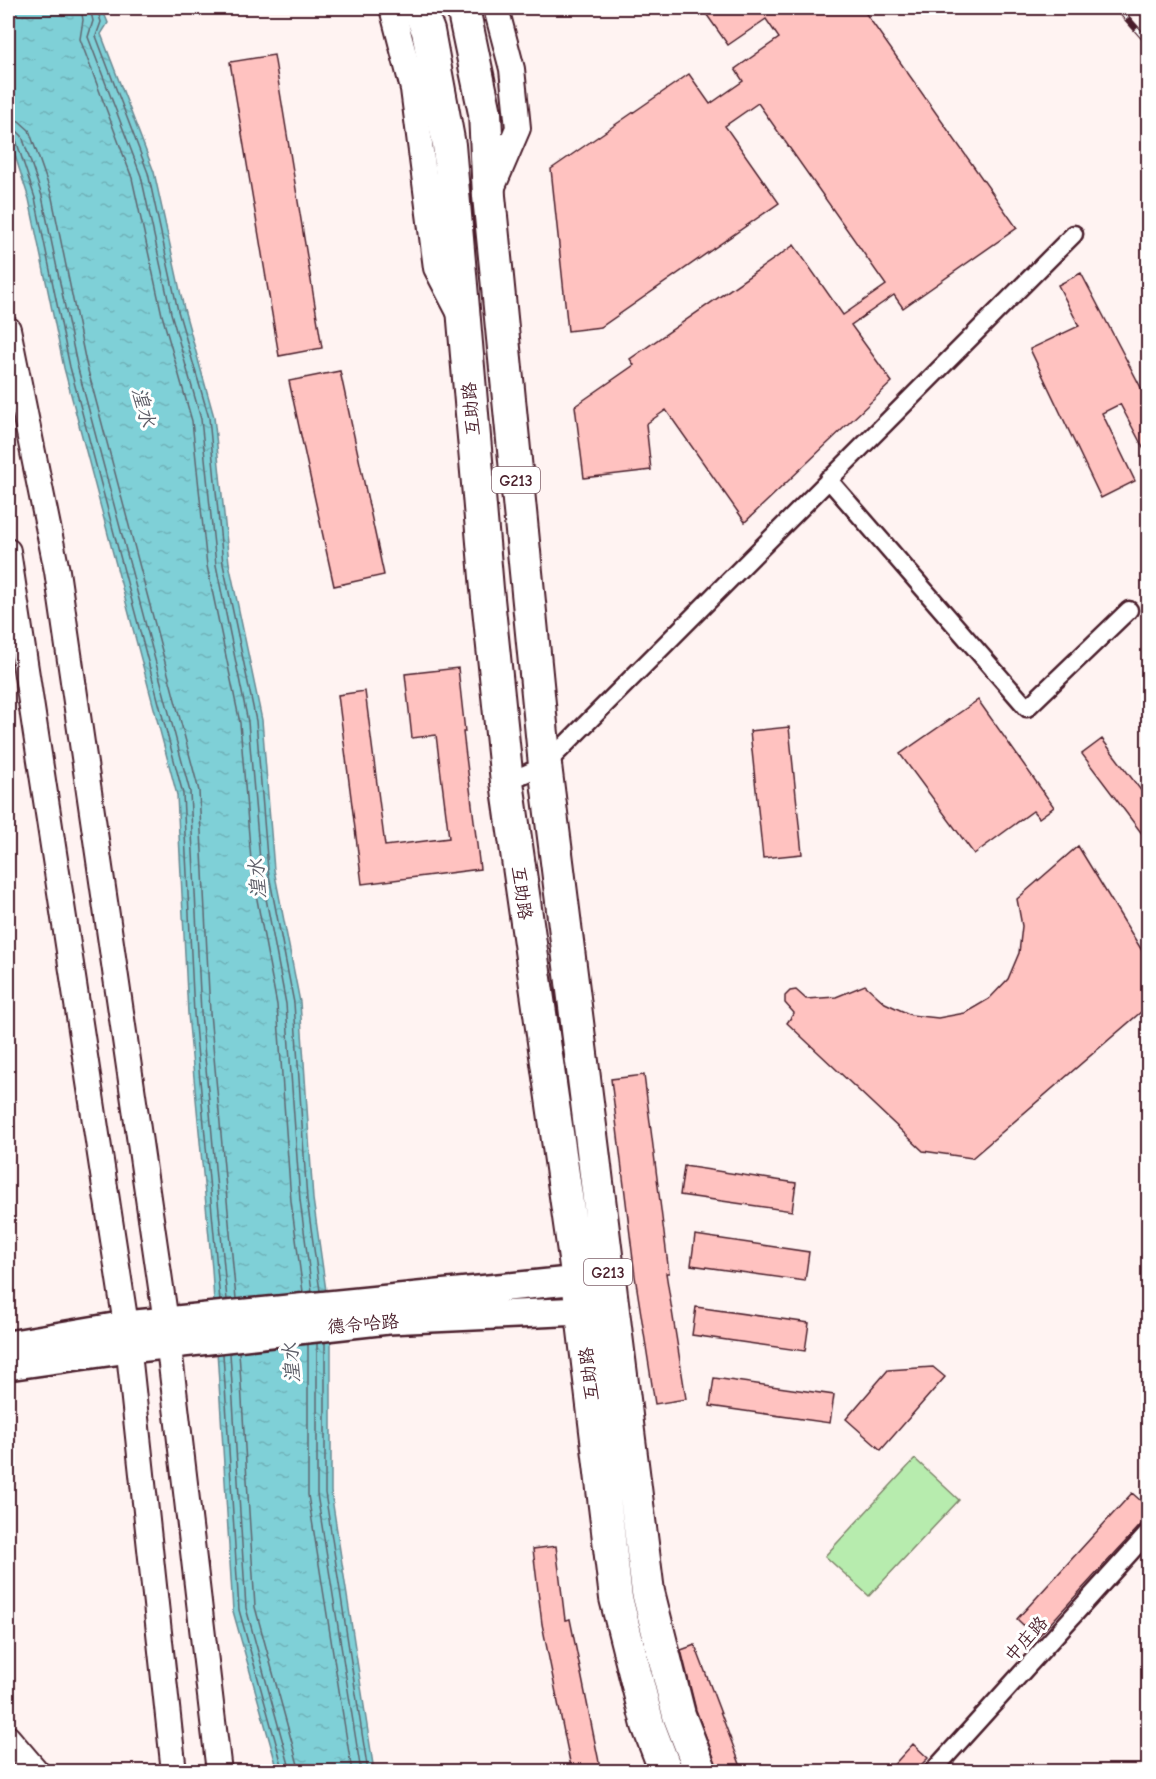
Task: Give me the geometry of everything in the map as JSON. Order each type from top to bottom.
[{"type":"highway","name":"互助路","points":[[419,8],[428,31],[449,144],[463,319],[507,782],[578,1280],[616,1598],[648,1725],[666,1772]]},
{"type":"highway","name":"互助路","points":[[463,8],[485,113],[489,196],[545,765],[648,1592],[679,1715],[701,1772]]},
{"type":"main road","points":[[392,8],[413,89],[436,268],[463,319]]},
{"type":"main road","points":[[489,196],[518,128],[512,69],[496,8]]},
{"type":"main road","points":[[8,329],[57,571],[166,1334],[219,1772]]},
{"type":"main road","points":[[8,551],[128,1337],[174,1772]]},
{"type":"main road","name":"德令哈路","points":[[8,1345],[166,1334],[386,1310],[609,1277]]},
{"type":"main road","name":"德令哈路","points":[[386,1310],[582,1313],[613,1309]]},
{"type":"main road","name":"德令哈路","points":[[8,1366],[128,1337]]},
{"type":"main road","points":[[8,1738],[37,1772]]},
{"type":"street","points":[[507,782],[545,765],[1074,234]]},
{"type":"street","points":[[828,479],[1027,708],[1129,610]]},
{"type":"street","name":"中庄路","points":[[932,1772],[1149,1533]]},
{"type":"green space","points":[[915,1459],[959,1500],[869,1596],[825,1556]]},
{"type":"water","name":"湟水","points":[[8,8],[102,8],[108,23],[101,34],[154,172],[184,309],[214,417],[229,563],[262,720],[274,870],[300,1002],[313,1199],[331,1326],[331,1492],[374,1771],[278,1771],[233,1611],[212,1269],[188,1014],[177,795],[64,368],[29,199],[8,134]]},
{"type":"building","points":[[702,8],[862,8],[1017,228],[903,308],[894,295],[851,325],[892,382],[745,522],[666,410],[646,424],[651,470],[584,478],[575,406],[634,365],[630,359],[794,245],[843,315],[886,285],[758,103],[725,126],[779,203],[601,327],[568,331],[551,169],[689,74],[710,104],[743,81],[735,69],[779,38],[766,19],[728,45]]},
{"type":"building","points":[[274,55],[322,348],[279,356],[230,62]]},
{"type":"building","points":[[1081,273],[1149,403],[1149,459],[1120,404],[1102,413],[1135,481],[1101,498],[1030,349],[1079,326],[1058,285]]},
{"type":"building","points":[[340,371],[384,575],[334,586],[289,381]]},
{"type":"building","points":[[458,668],[465,732],[463,732],[480,869],[362,884],[338,695],[365,691],[385,846],[449,838],[436,735],[412,738],[405,674]]},
{"type":"building","points":[[978,700],[1054,807],[1039,818],[1033,811],[974,854],[900,754]]},
{"type":"building","points":[[789,727],[802,854],[763,858],[750,731]]},
{"type":"building","points":[[1102,739],[1149,801],[1149,843],[1082,754]]},
{"type":"building","points":[[1078,846],[1149,962],[1149,1005],[972,1158],[923,1151],[787,1023],[794,1013],[785,1003],[785,996],[790,991],[796,990],[806,999],[836,997],[865,985],[885,1003],[911,1015],[938,1018],[965,1013],[989,999],[1008,979],[1019,953],[1022,926],[1017,899]]},
{"type":"building","points":[[644,1075],[669,1273],[666,1273],[686,1399],[655,1404],[635,1276],[611,1079]]},
{"type":"building","points":[[684,1166],[796,1183],[792,1211],[680,1195]]},
{"type":"building","points":[[695,1235],[809,1252],[805,1281],[691,1265]]},
{"type":"building","points":[[696,1307],[809,1323],[805,1351],[692,1335]]},
{"type":"building","points":[[933,1367],[945,1377],[881,1450],[846,1419],[888,1370]]},
{"type":"building","points":[[714,1378],[834,1395],[830,1423],[710,1406]]},
{"type":"building","points":[[1132,1493],[1149,1508],[1149,1516],[1037,1638],[1017,1619]]},
{"type":"building","points":[[556,1546],[565,1620],[570,1619],[601,1772],[572,1772],[542,1624],[533,1549]]},
{"type":"building","points":[[695,1645],[743,1772],[719,1772],[696,1710],[681,1650]]},
{"type":"building","points":[[913,1744],[928,1758],[914,1772],[887,1772]]},
{"type":"railway","points":[[1118,8],[1148,42]]}]
